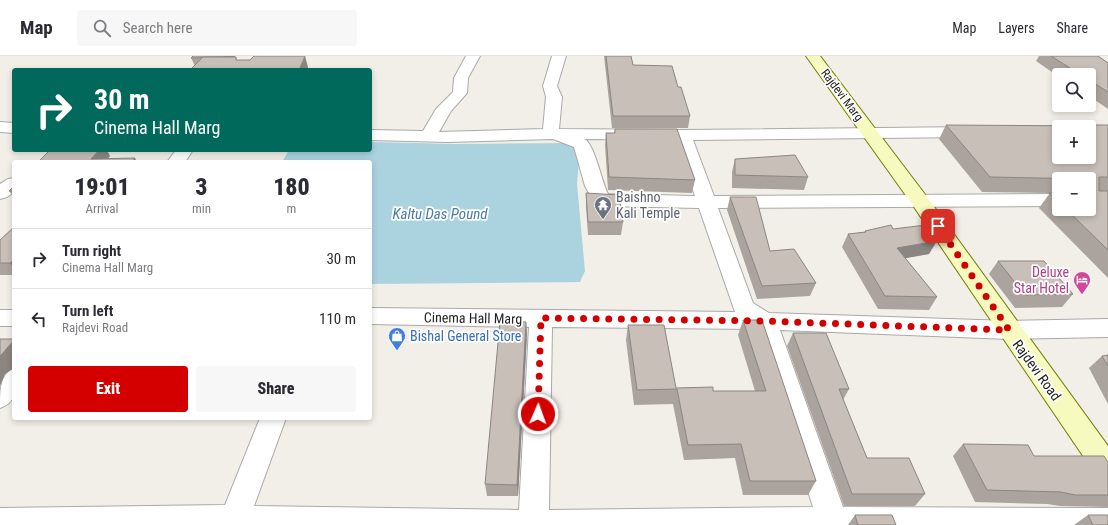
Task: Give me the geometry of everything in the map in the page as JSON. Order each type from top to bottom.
[{"type":"main road","name":"Rajdevi Marg","points":[[813,56],[871,133]]},
{"type":"main road","name":"Rajdevi Road","points":[[871,133],[1108,468]]},
{"type":"street","points":[[429,136],[437,117],[447,103],[460,93],[461,78],[473,56]]},
{"type":"street","points":[[552,134],[554,97],[550,86],[559,56]]},
{"type":"street","points":[[0,127],[12,128]]},
{"type":"street","points":[[372,135],[683,135],[988,132]]},
{"type":"street","points":[[552,134],[582,144],[594,186],[602,200],[707,202],[1052,200]]},
{"type":"street","points":[[683,135],[744,308],[765,321],[833,523]]},
{"type":"street","points":[[0,193],[12,184]]},
{"type":"street","name":"Cinema Hall Marg","points":[[372,316],[765,321],[1009,330],[1108,328]]},
{"type":"street","points":[[0,318],[12,318]]},
{"type":"street","points":[[533,525],[541,318]]},
{"type":"street","points":[[0,397],[12,381]]},
{"type":"street","points":[[233,523],[272,420]]},
{"type":"street","points":[[0,523],[533,525],[1108,523]]},
{"type":"water","name":"Kaltu Das Pound","points":[[372,142],[456,144],[570,143],[580,147],[577,184],[585,271],[580,282],[372,284],[372,160],[283,160],[288,152],[372,152]]},
{"type":"building","points":[[193,56],[225,56],[191,58]]},
{"type":"building","points":[[254,56],[305,56],[300,68],[192,68],[203,57],[236,57],[236,60],[250,60]]},
{"type":"building","points":[[606,56],[631,56],[633,65],[672,66],[678,87],[681,87],[690,116],[613,116]]},
{"type":"building","points":[[1051,56],[1098,56],[1108,63],[1108,92],[1096,84],[1096,68],[1070,68]]},
{"type":"building","points":[[946,125],[1052,126],[1052,164],[1096,164],[1096,125],[1108,125],[1108,177],[1099,177],[1099,191],[1108,191],[1108,250],[1073,216],[1096,216],[1096,172],[1052,172],[1052,178],[990,177]]},
{"type":"building","points":[[615,129],[677,129],[695,180],[609,177],[606,133],[615,133]]},
{"type":"building","points":[[48,152],[97,152],[91,159],[135,158],[134,160],[40,160]]},
{"type":"building","points":[[795,155],[808,177],[735,175],[735,159]]},
{"type":"building","points":[[586,193],[619,195],[623,222],[588,222]]},
{"type":"building","points":[[730,197],[756,197],[770,251],[794,249],[816,283],[762,286]]},
{"type":"building","points":[[934,224],[937,241],[897,248],[937,297],[885,296],[848,234],[866,232],[865,231],[891,225],[893,229]]},
{"type":"building","points":[[12,229],[12,262],[10,263],[0,263],[0,240]]},
{"type":"building","points":[[998,261],[1044,261],[1073,294],[1025,295]]},
{"type":"building","points":[[743,320],[762,320],[816,481],[750,481],[741,444],[688,445],[677,389],[637,390],[628,325],[664,325],[676,388],[713,387],[713,391],[766,391]]},
{"type":"building","points":[[500,321],[526,322],[517,485],[485,484]]},
{"type":"building","points":[[793,333],[826,333],[849,389],[839,389],[867,458],[909,458],[925,494],[852,494]]},
{"type":"building","points":[[0,339],[12,339],[12,342],[0,356]]},
{"type":"building","points":[[1108,355],[1108,366],[1102,356]]},
{"type":"building","points":[[963,444],[1028,445],[1034,456],[1104,456],[1108,462],[1108,495],[1075,495],[1061,492],[987,490]]},
{"type":"building","points":[[855,515],[892,515],[896,525],[858,525]]},
{"type":"building","points":[[1088,515],[1108,515],[1108,525],[1093,525]]},
{"type":"place","name":"Baishno Kali Temple","points":[[603,220]]},
{"type":"place","name":"Deluxe Star Hotel","points":[[1082,295]]},
{"type":"place","name":"Bishal General Store","points":[[397,351]]},
{"type":"route","points":[[538,414],[541,318],[765,321],[1009,330],[938,226]]}]
